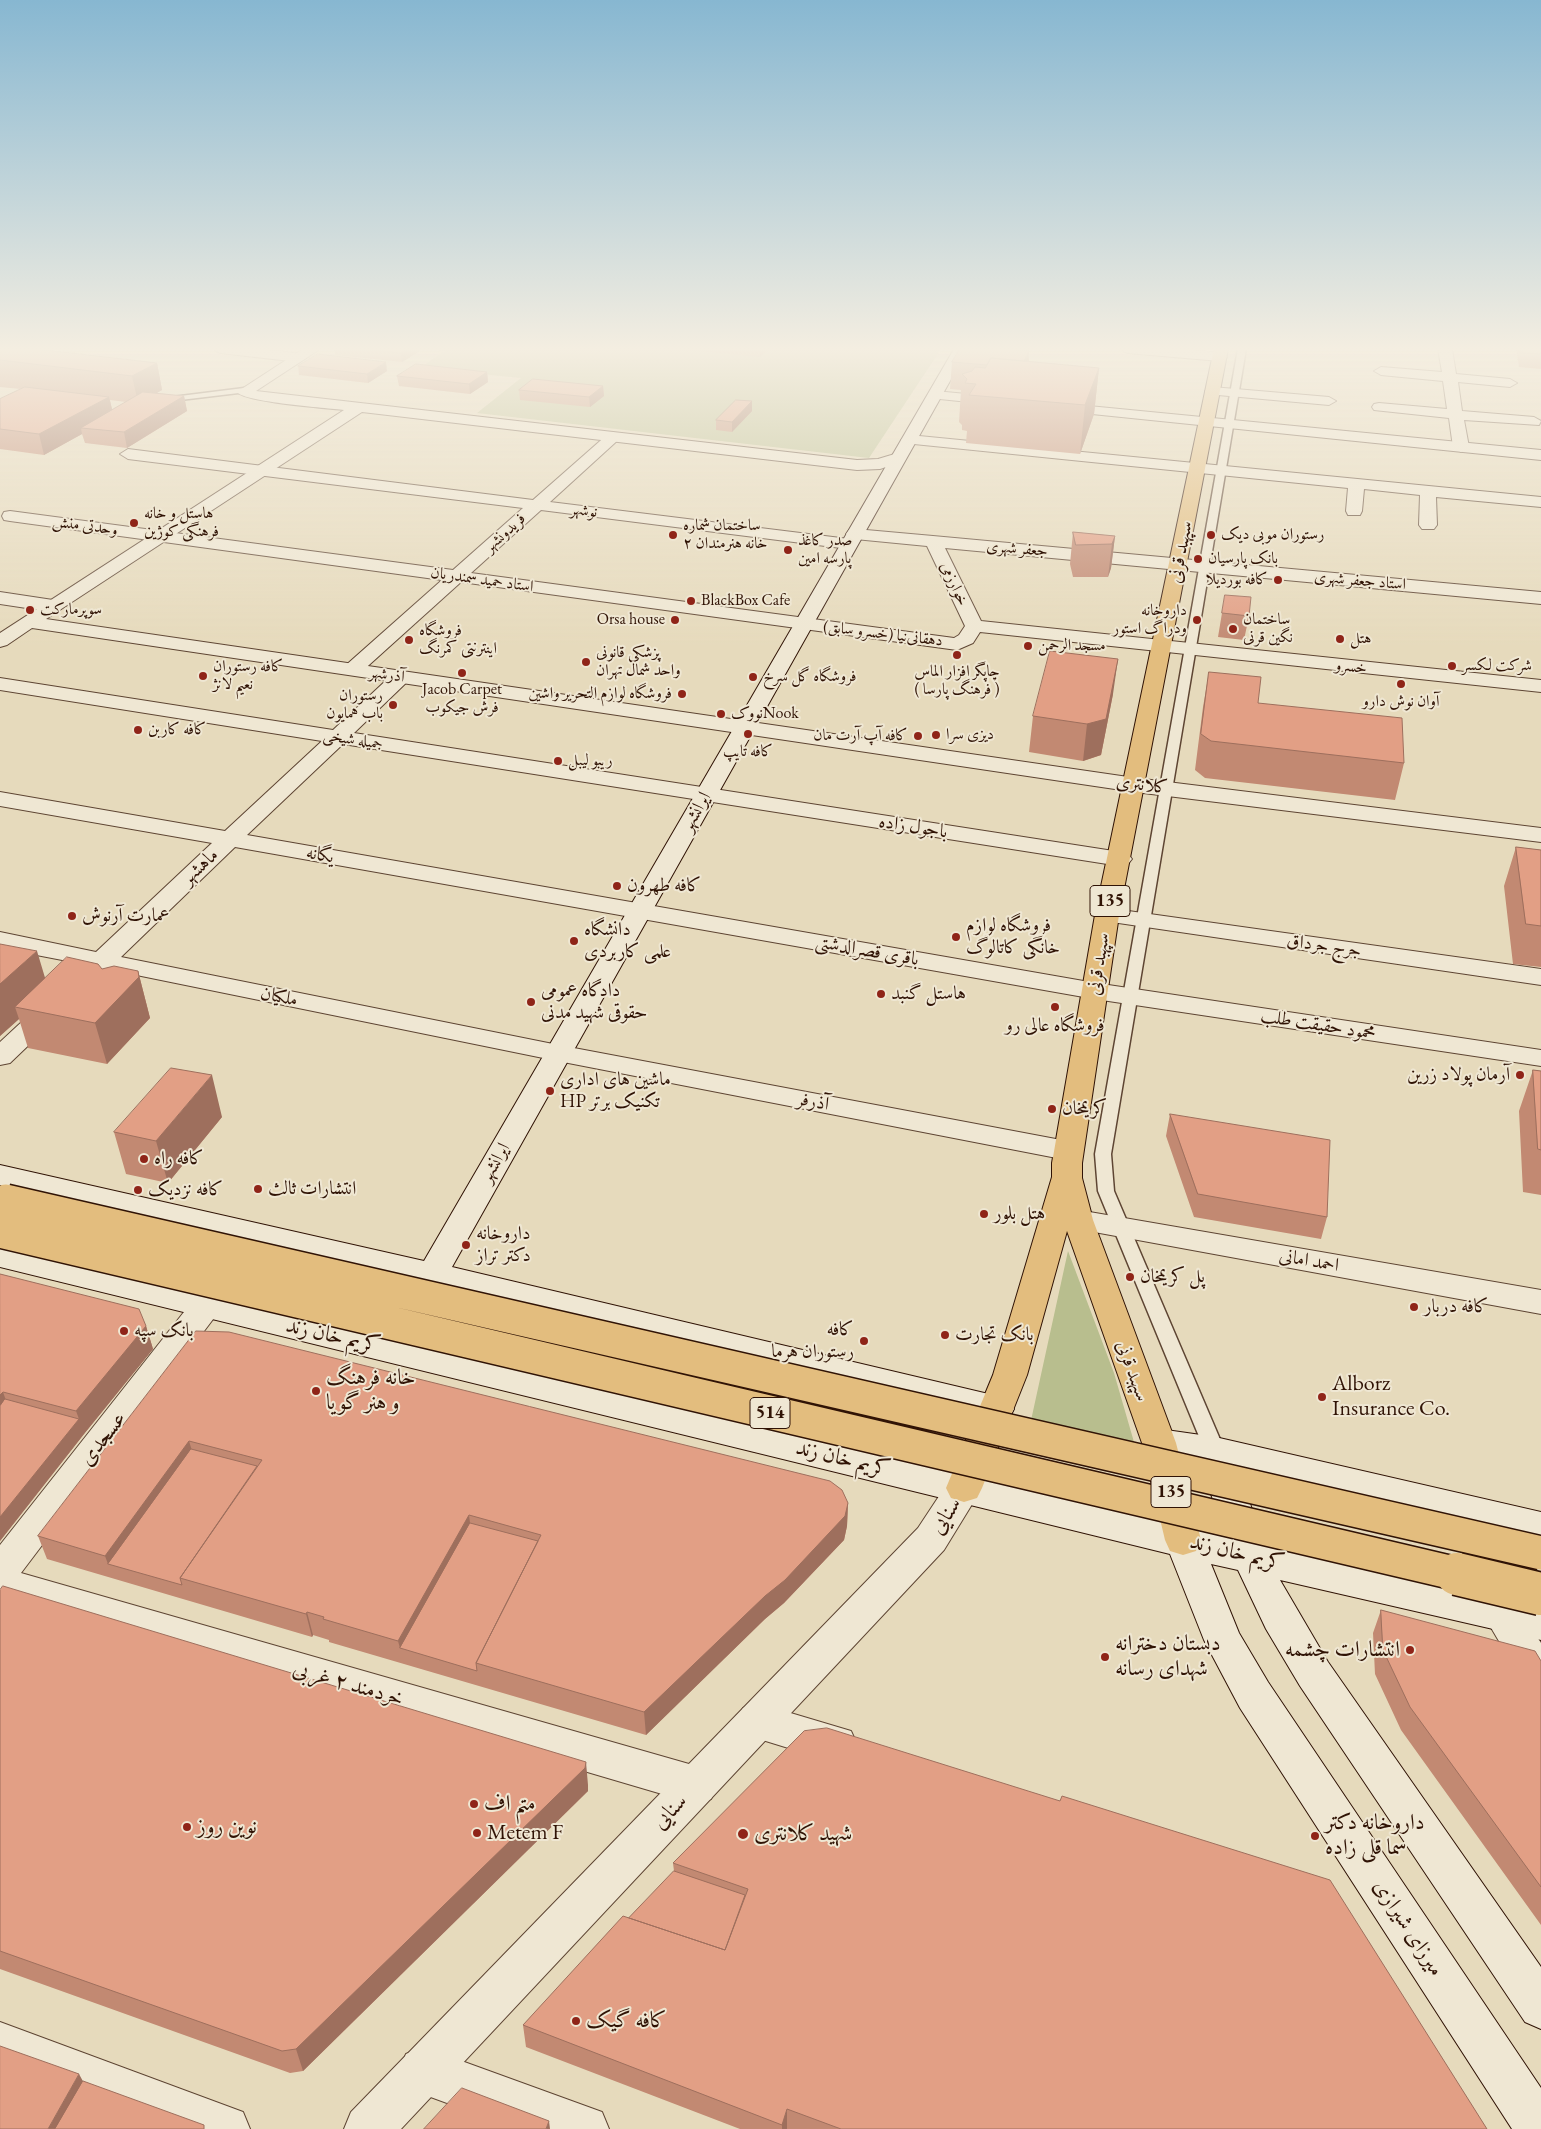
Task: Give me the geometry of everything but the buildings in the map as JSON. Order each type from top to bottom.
[{"type":"main road","name":"سپهبد قرنی","points":[[1183,1540],[1159,1443],[1078,1220],[1067,1164],[1107,915],[1120,859],[1178,564],[1209,469],[1208,448]]},
{"type":"main road","points":[[964,1488],[1010,1375],[1067,1164]]},
{"type":"main road","name":"514","points":[[1,1202],[1541,1554]]},
{"type":"main road","name":"کریم خان زند","points":[[1,1202],[1541,1594]]},
{"type":"street","points":[[0,641],[296,448]]},
{"type":"street","name":"فریدونشهر","points":[[352,670],[599,448]]},
{"type":"street","points":[[719,448],[862,465],[880,464],[904,449],[1209,469],[1428,491],[1503,506],[1541,502]]},
{"type":"street","points":[[1475,448],[1541,455]]},
{"type":"street","name":"ایرانشهر","points":[[389,1349],[904,449]]},
{"type":"street","name":"نوشهر","points":[[128,454],[536,505],[852,539]]},
{"type":"street","points":[[1354,511],[1356,484]]},
{"type":"street","points":[[1428,491],[1428,525]]},
{"type":"street","name":"وحدتی منش","points":[[10,516],[160,536]]},
{"type":"street","name":"استاد حمید سمندریان","points":[[160,536],[804,624]]},
{"type":"street","name":"جعفر شهری","points":[[852,539],[933,541],[1178,564]]},
{"type":"street","name":"خوارزمی","points":[[933,541],[974,626]]},
{"type":"street","name":"استاد جعفر شهری","points":[[1178,564],[1541,598]]},
{"type":"street","points":[[0,598],[53,606]]},
{"type":"street","name":"آذرشهر","points":[[28,622],[745,727]]},
{"type":"street","name":"دهقانی‌نیا (خسرو سابق)","points":[[804,624],[957,644],[966,640],[974,626]]},
{"type":"street","points":[[974,626],[1162,647]]},
{"type":"street","name":"خسرو","points":[[1162,647],[1540,692]]},
{"type":"street","name":"ماهشهر","points":[[0,1057],[401,677]]},
{"type":"street","name":"جمیله شیخی","points":[[0,684],[706,794]]},
{"type":"street","name":"کلانتری","points":[[745,727],[1135,784],[1541,835]]},
{"type":"street","name":"باجول زاده","points":[[706,794],[1120,859]]},
{"type":"street","name":"یگانه","points":[[0,799],[639,911]]},
{"type":"street","name":"باقری قصرالدشتی","points":[[639,911],[1095,991]]},
{"type":"street","name":"جرج جرداق","points":[[1107,915],[1541,977]]},
{"type":"street","name":"ملکیان","points":[[0,940],[558,1053]]},
{"type":"street","name":"محمود حقیقت طلب","points":[[1095,991],[1541,1058]]},
{"type":"street","name":"آذرفر","points":[[558,1053],[1067,1164]]},
{"type":"street","points":[[1,1202],[432,1274],[997,1409]]},
{"type":"street","name":"احمد امانی","points":[[1078,1220],[1541,1302]]},
{"type":"street","name":"کریم خان زند","points":[[0,1256],[1183,1540],[1250,1558],[1541,1624]]},
{"type":"street","name":"عسجدی","points":[[0,1573],[206,1306]]},
{"type":"street","points":[[1159,1443],[1215,1451],[1541,1527]]},
{"type":"street","points":[[1215,1451],[1250,1558],[1280,1617],[1314,1674],[1541,2006]]},
{"type":"street","points":[[1363,1583],[1318,1556],[1305,1542],[1302,1530],[1306,1502],[1311,1494],[1319,1488],[1328,1485],[1368,1486]]},
{"type":"street","name":"سنایی","points":[[368,2129],[931,1539],[964,1488]]},
{"type":"street","name":"میرزای شیرازی","points":[[1183,1540],[1223,1640],[1254,1695],[1540,2129]]},
{"type":"street","name":"خردمند ۲ غربی","points":[[0,1583],[696,1785]]},
{"type":"street","points":[[1502,1614],[1541,1676]]},
{"type":"street","points":[[757,1721],[871,1753]]},
{"type":"street","points":[[0,2045],[226,2129]]},
{"type":"street","points":[[423,2071],[585,2129]]},
{"type":"lane","points":[[1215,1451],[1106,1191],[1103,1154],[1205,566],[1209,469],[1219,448]]},
{"type":"green space","points":[[785,448],[875,448],[869,458]]},
{"type":"green space","points":[[1068,1251],[1114,1373],[1136,1449],[1030,1425]]},
{"type":"place","name":"هاستل و خانه فرهنگی کوژین","points":[[134,523]]},
{"type":"place","name":"ساختمان شماره ۲ خانه هنرمندان","points":[[673,535]]},
{"type":"place","name":"رستوران موبی دیک","points":[[1211,535]]},
{"type":"place","name":"صدر کاغذ پارسه امین","points":[[788,550]]},
{"type":"place","name":"بانک پارسیان","points":[[1198,559]]},
{"type":"place","name":"کافه بوردیلا","points":[[1278,580]]},
{"type":"place","name":"BlackBox Cafe","points":[[691,601]]},
{"type":"place","name":"سوپرمارکت","points":[[30,610]]},
{"type":"place","name":"Orsa house","points":[[675,620]]},
{"type":"place","name":"داروخانه ودراگ استور","points":[[1197,620]]},
{"type":"place","name":"ساختمان نگین قرنی","points":[[1233,629]]},
{"type":"place","name":"هتل","points":[[1340,639]]},
{"type":"place","name":"فروشگاه اینترنتی کمرنگ","points":[[409,640]]},
{"type":"place","name":"مسجد الرحمن","points":[[1028,646]]},
{"type":"place","name":"چاپگر افزار الماس ( فرهنگ پارسا )","points":[[957,655]]},
{"type":"place","name":"پزشکی قانونی واحد شمال تهران","points":[[586,662]]},
{"type":"place","name":"شرکت لکسر","points":[[1452,666]]},
{"type":"place","name":"Jacob Carpet فرش جیکوب","points":[[462,673]]},
{"type":"place","name":"کافه رستوران نعیم لانژ","points":[[203,676]]},
{"type":"place","name":"فروشگاه گل سرخ","points":[[753,677]]},
{"type":"place","name":"آوان نوش دارو","points":[[1401,684]]},
{"type":"place","name":"فروشگاه لوازم التحریر واشین","points":[[682,694]]},
{"type":"place","name":"رستوران باب همایون","points":[[393,705]]},
{"type":"place","name":"نووکNook","points":[[721,714]]},
{"type":"place","name":"کافه کاربن","points":[[138,730]]},
{"type":"place","name":"کافه تایپ","points":[[748,734]]},
{"type":"place","name":"دیزی سرا","points":[[936,735]]},
{"type":"place","name":"کافه آپ آرت مان","points":[[918,736]]},
{"type":"place","name":"ریبو لیبل","points":[[558,761]]},
{"type":"place","name":"کافه طهرون","points":[[617,886]]},
{"type":"place","name":"عمارت آرنوش","points":[[72,916]]},
{"type":"place","name":"فروشگاه لوازم خانگی کاتالوگ","points":[[956,937]]},
{"type":"place","name":"دانشگاه علمی کاربردی","points":[[574,941]]},
{"type":"place","name":"هاستل گنبد","points":[[881,994]]},
{"type":"place","name":"دادگاه عمومی حقوقی شهید مدنی","points":[[531,1002]]},
{"type":"place","name":"فروشگاه عالی رو","points":[[1055,1007]]},
{"type":"place","name":"آرمان پولاد زرین","points":[[1520,1075]]},
{"type":"place","name":"ماشین های اداری HP تکنیک برتر","points":[[550,1091]]},
{"type":"place","name":"کریمخان","points":[[1052,1109]]},
{"type":"place","name":"کافه راه","points":[[144,1159]]},
{"type":"place","name":"انتشارات ثالث","points":[[258,1189]]},
{"type":"place","name":"کافه نزدیک","points":[[138,1190]]},
{"type":"place","name":"هتل بلور","points":[[984,1214]]},
{"type":"place","name":"داروخانه دکتر تراز","points":[[466,1245]]},
{"type":"place","name":"پل کریمخان","points":[[1130,1277]]},
{"type":"place","name":"کافه دربار","points":[[1414,1307]]},
{"type":"place","name":"بانک سپه","points":[[124,1331]]},
{"type":"place","name":"بانک تجارت","points":[[945,1335]]},
{"type":"place","name":"کافه رستوران هرما","points":[[864,1341]]},
{"type":"place","name":"خانه فرهنگ و هنر گویا","points":[[316,1391]]},
{"type":"place","name":"Alborz Insurance Co.","points":[[1322,1397]]},
{"type":"place","name":"انتشارات چشمه","points":[[1410,1650]]},
{"type":"place","name":"دبستان دخترانه شهدای رسانه","points":[[1105,1657]]},
{"type":"place","name":"متم اف","points":[[474,1804]]},
{"type":"place","name":"نوین روز","points":[[187,1827]]},
{"type":"place","name":"Metem F","points":[[477,1833]]},
{"type":"place","name":"شهید کلانتری","points":[[743,1834]]},
{"type":"place","name":"داروخانه دکتر سما قلی زاده","points":[[1315,1836]]},
{"type":"place","name":"کافه گیک","points":[[576,2021]]}]
